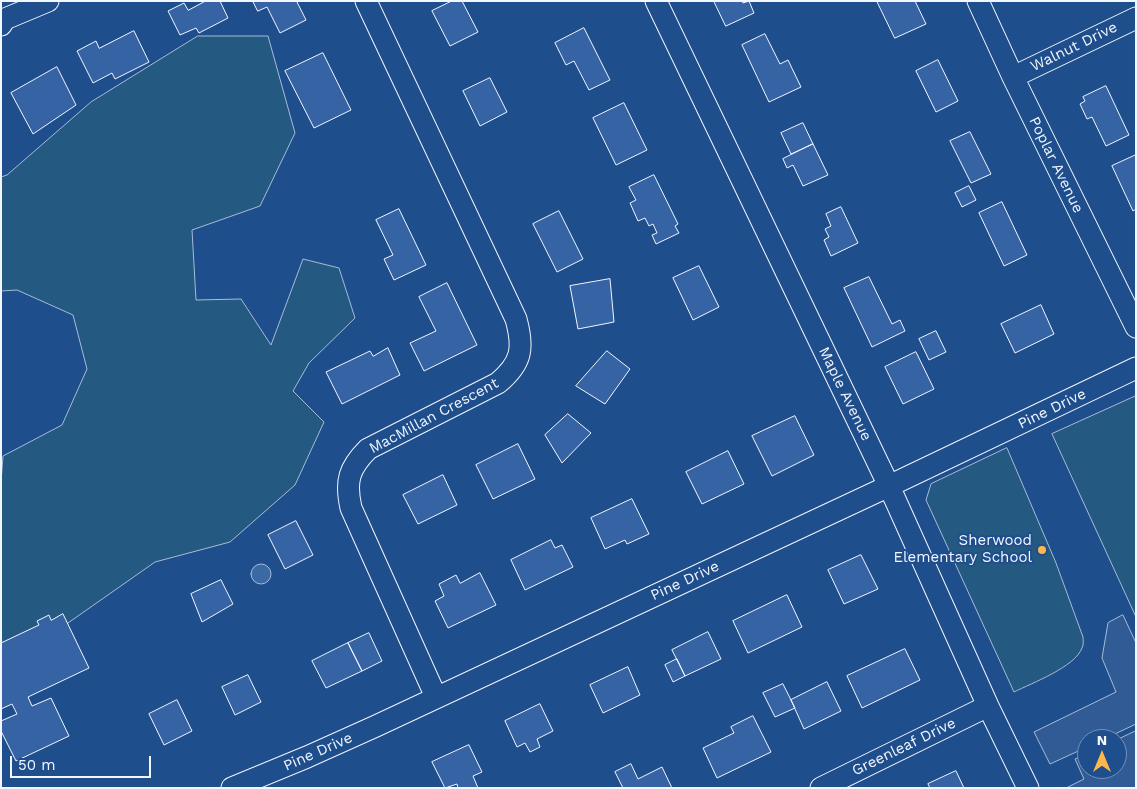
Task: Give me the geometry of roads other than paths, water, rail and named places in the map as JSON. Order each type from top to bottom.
[{"type":"street","points":[[2,18],[48,1]]},
{"type":"street","name":"MacMillan Crescent","points":[[366,1],[516,319],[521,336],[519,357],[510,373],[498,383],[368,449],[355,462],[349,478],[348,494],[351,508],[436,697]]},
{"type":"street","name":"Maple Avenue","points":[[656,1],[889,486],[988,706],[1028,788]]},
{"type":"street","name":"Poplar Avenue","points":[[978,1],[1012,77],[1136,328]]},
{"type":"street","name":"Walnut Drive","points":[[1012,77],[1136,18]]},
{"type":"street","name":"Pine Drive","points":[[232,788],[307,757],[889,486],[1136,368]]},
{"type":"street","name":"Greenleaf Drive","points":[[821,788],[988,706]]},
{"type":"place","name":"Sherwood Elementary School","points":[[1042,550]]}]
